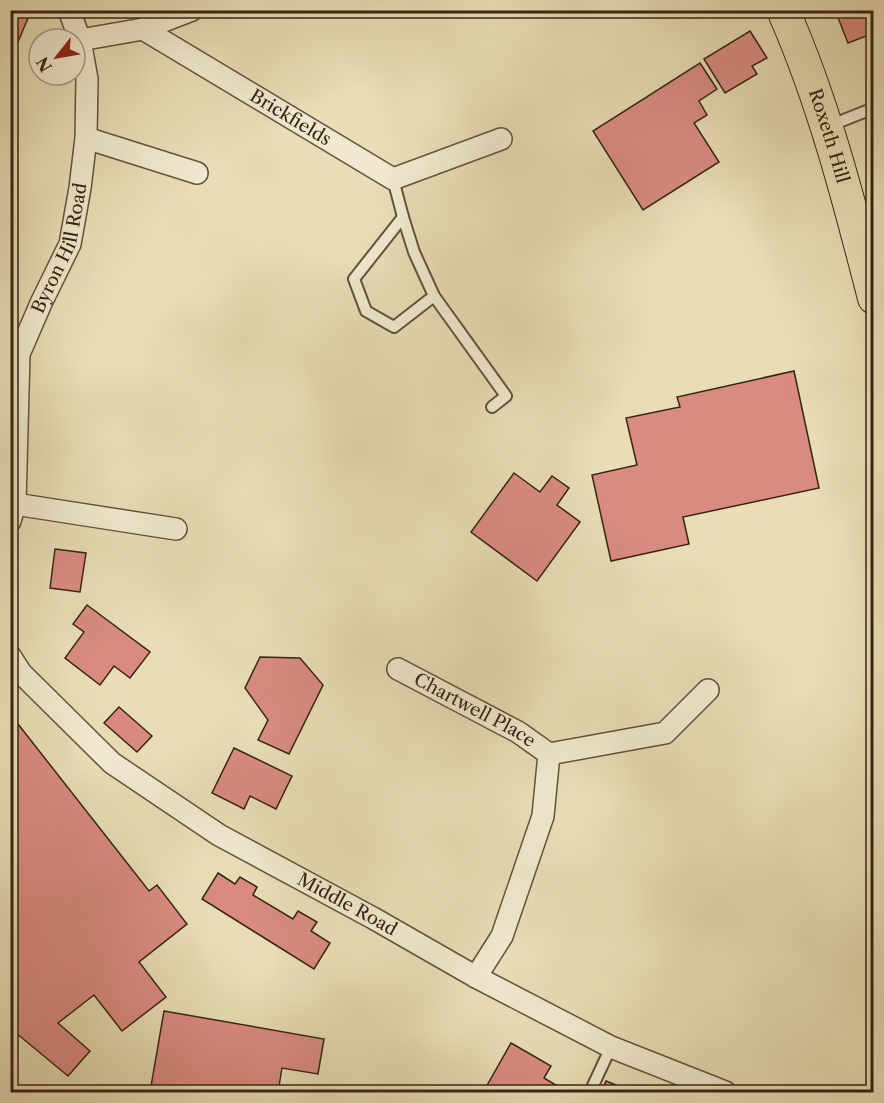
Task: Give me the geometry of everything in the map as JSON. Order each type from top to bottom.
[{"type":"main road","name":"Roxeth Hill","points":[[783,10],[826,127],[848,198],[873,298]]},
{"type":"street","name":"Byron Hill Road","points":[[69,10],[75,27]]},
{"type":"street","points":[[87,39],[143,29],[192,10]]},
{"type":"street","name":"Brickfields","points":[[143,29],[393,179]]},
{"type":"street","name":"Byron Hill Road","points":[[13,512],[15,355],[69,243],[80,188],[86,138],[87,87]]},
{"type":"street","points":[[86,138],[197,173]]},
{"type":"street","points":[[393,179],[501,139]]},
{"type":"street","points":[[13,512],[176,529]]},
{"type":"street","name":"Chartwell Place","points":[[398,669],[518,732],[549,754],[665,733],[708,690]]},
{"type":"street","name":"Middle Road","points":[[14,671],[112,763],[219,835],[373,918],[476,977],[611,1047],[725,1092]]},
{"type":"street","name":"Chartwell Place","points":[[476,977],[502,936],[543,816],[549,754]]},
{"type":"lane","points":[[826,127],[873,108]]},
{"type":"lane","points":[[393,179],[414,252],[434,296],[506,396],[492,407]]},
{"type":"lane","points":[[403,217],[354,279],[366,311],[394,327],[434,296]]},
{"type":"lane","points":[[590,1092],[611,1047]]},
{"type":"building","points":[[10,10],[31,11],[10,61]]},
{"type":"building","points":[[835,10],[874,10],[874,33],[848,43]]},
{"type":"building","points":[[750,31],[767,58],[752,66],[757,74],[725,93],[704,59]]},
{"type":"building","points":[[700,63],[717,89],[699,101],[707,115],[694,123],[719,162],[643,210],[593,131]]},
{"type":"building","points":[[794,371],[819,488],[683,517],[689,544],[611,561],[592,475],[637,465],[626,418],[680,407],[677,397]]},
{"type":"building","points":[[514,473],[540,492],[552,476],[569,488],[557,505],[580,522],[537,581],[471,532]]},
{"type":"building","points":[[55,549],[86,553],[80,592],[50,588]]},
{"type":"building","points":[[87,605],[150,652],[130,678],[114,666],[100,685],[65,658],[84,632],[73,624]]},
{"type":"building","points":[[260,657],[300,658],[323,685],[289,754],[258,740],[268,720],[245,688]]},
{"type":"building","points":[[119,707],[152,736],[137,752],[104,723]]},
{"type":"building","points":[[18,724],[149,891],[157,885],[187,924],[139,962],[166,997],[122,1031],[94,995],[58,1023],[90,1051],[68,1076],[10,1028],[10,730]]},
{"type":"building","points":[[234,748],[292,776],[276,809],[250,796],[244,809],[212,793]]},
{"type":"building","points":[[218,873],[235,884],[240,877],[257,887],[253,895],[293,919],[298,911],[317,922],[311,931],[330,943],[314,969],[202,899]]},
{"type":"building","points":[[164,1011],[324,1039],[318,1074],[282,1068],[278,1092],[150,1092]]},
{"type":"building","points":[[511,1043],[551,1066],[544,1078],[564,1090],[563,1092],[491,1092],[485,1089]]},
{"type":"building","points":[[606,1081],[621,1087],[619,1092],[601,1092]]}]
